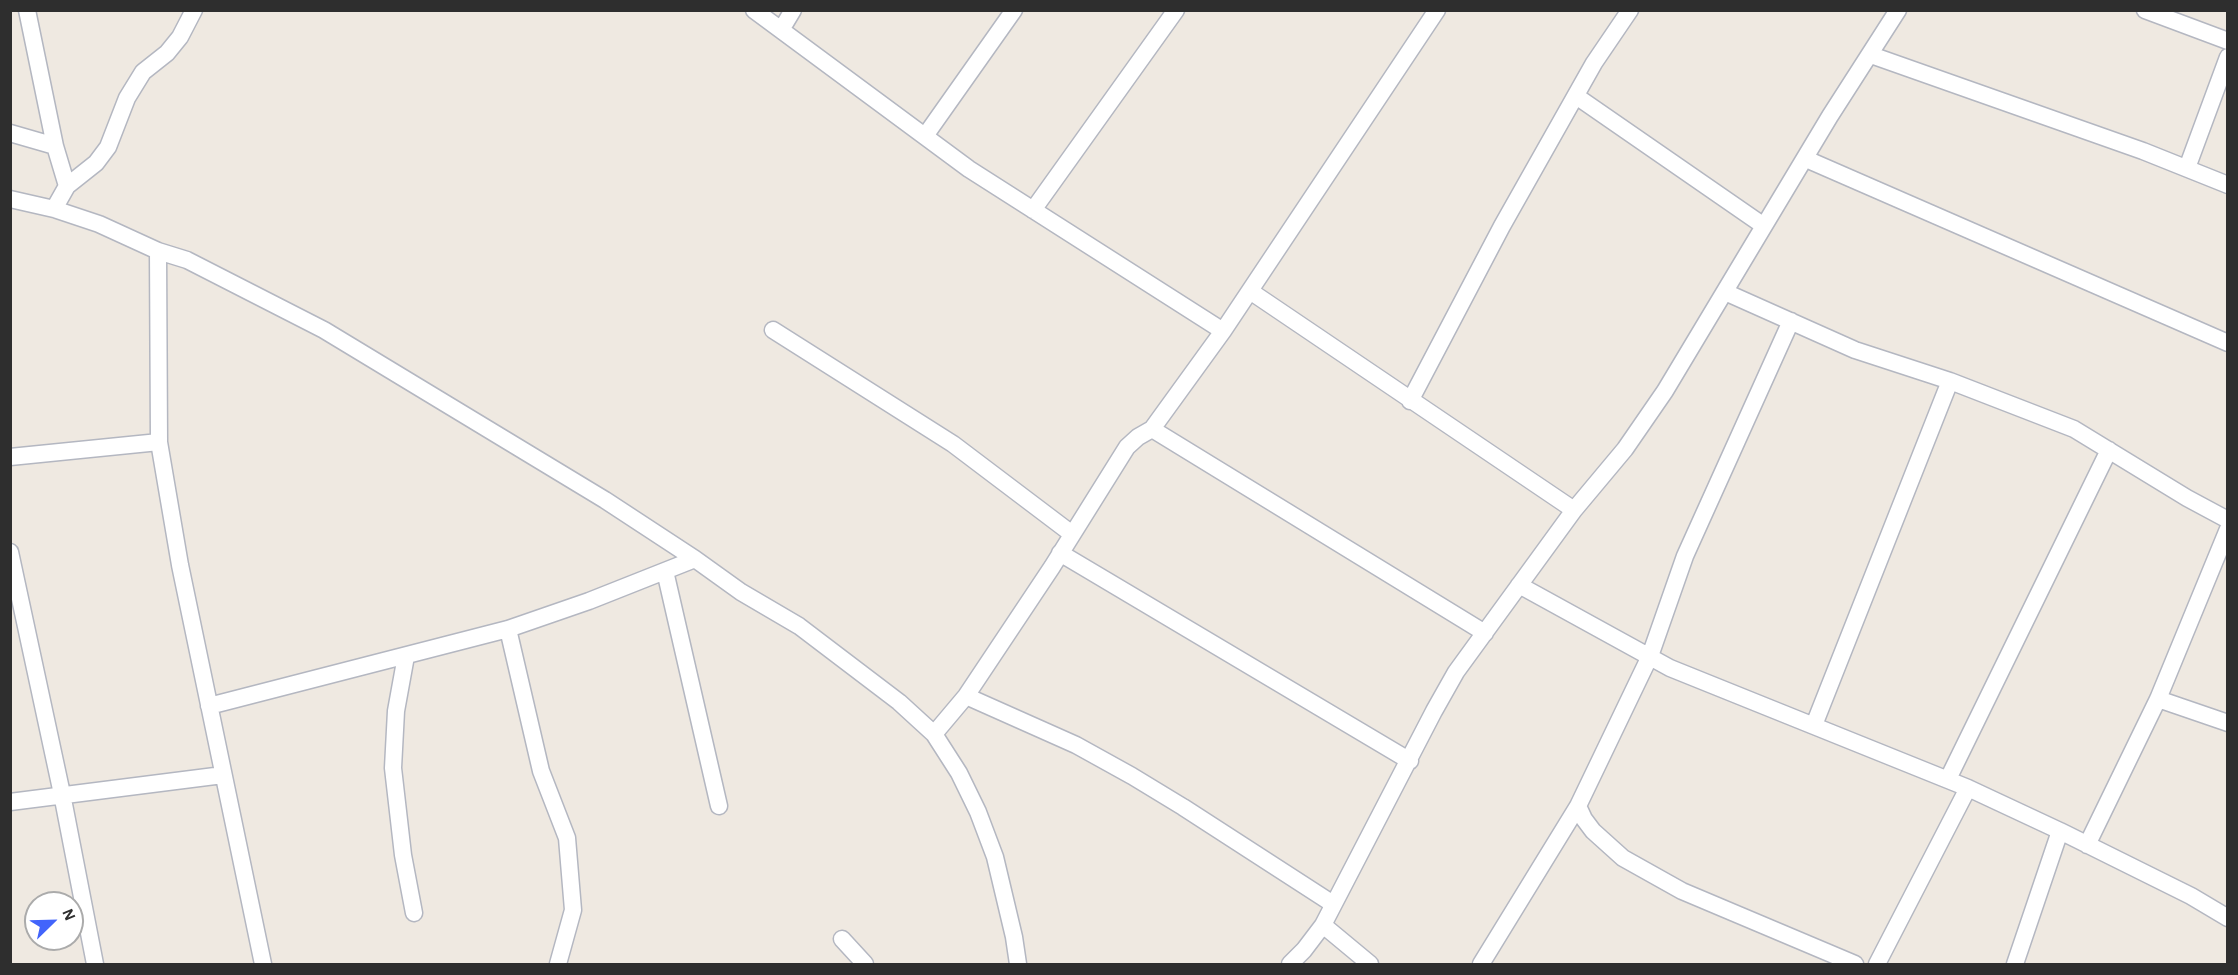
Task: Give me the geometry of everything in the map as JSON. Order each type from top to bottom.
[{"type":"street","points":[[27,10],[55,146],[67,186]]},
{"type":"street","points":[[54,209],[67,186],[96,163],[108,147],[127,98],[143,72],[167,53],[180,37],[194,10]]},
{"type":"street","points":[[754,10],[969,169],[1223,331]]},
{"type":"street","points":[[781,30],[793,10]]},
{"type":"street","points":[[925,136],[1014,10]]},
{"type":"street","points":[[1033,210],[1176,10]]},
{"type":"street","points":[[934,734],[966,696],[1127,447],[1138,436],[1152,429],[1223,331],[1437,10]]},
{"type":"street","points":[[1410,401],[1503,226],[1594,63],[1630,10]]},
{"type":"street","points":[[1290,964],[1323,925],[1456,672],[1574,510],[1625,448],[1665,391],[1830,116],[1899,10]]},
{"type":"street","points":[[2145,10],[2228,41]]},
{"type":"street","points":[[1871,54],[2187,168],[2228,185]]},
{"type":"street","points":[[2187,168],[2228,57]]},
{"type":"street","points":[[1576,96],[1764,226]]},
{"type":"street","points":[[10,133],[55,146]]},
{"type":"street","points":[[1806,159],[2228,343]]},
{"type":"street","points":[[10,200],[54,209],[99,224],[158,251],[187,260],[324,330],[605,500],[741,592],[799,626],[900,702],[934,734],[959,773],[978,812],[995,857],[1018,964]]},
{"type":"street","points":[[158,251],[159,442],[180,565],[263,964]]},
{"type":"street","points":[[1250,291],[1574,510]]},
{"type":"street","points":[[1725,292],[1855,350],[1950,381],[2074,429],[2187,498],[2228,520]]},
{"type":"street","points":[[1481,964],[1578,806],[1650,656],[1685,556],[1791,321]]},
{"type":"street","points":[[773,330],[953,444],[1072,534]]},
{"type":"street","points":[[1814,725],[1950,381]]},
{"type":"street","points":[[1152,429],[1485,633]]},
{"type":"street","points":[[10,457],[159,442]]},
{"type":"street","points":[[1948,779],[2109,450]]},
{"type":"street","points":[[2086,845],[2158,699],[2228,529]]},
{"type":"street","points":[[10,552],[62,794],[95,964]]},
{"type":"street","points":[[1060,553],[1410,761]]},
{"type":"street","points":[[209,706],[508,629],[590,601],[695,559]]},
{"type":"street","points":[[665,571],[719,806]]},
{"type":"street","points":[[1519,585],[1670,668],[1948,779],[2191,896],[2228,918]]},
{"type":"street","points":[[508,629],[541,771],[567,838],[573,910],[558,964]]},
{"type":"street","points":[[406,656],[396,711],[393,768],[403,855],[414,914]]},
{"type":"street","points":[[966,696],[1076,745],[1132,776],[1334,904]]},
{"type":"street","points":[[2158,699],[2228,723]]},
{"type":"street","points":[[10,802],[223,775]]},
{"type":"street","points":[[1877,964],[1968,788]]},
{"type":"street","points":[[1578,806],[1593,831],[1623,858],[1692,896],[1855,964]]},
{"type":"street","points":[[2015,964],[2060,831]]},
{"type":"street","points":[[1323,925],[1370,964]]},
{"type":"street","points":[[842,939],[865,964]]}]
